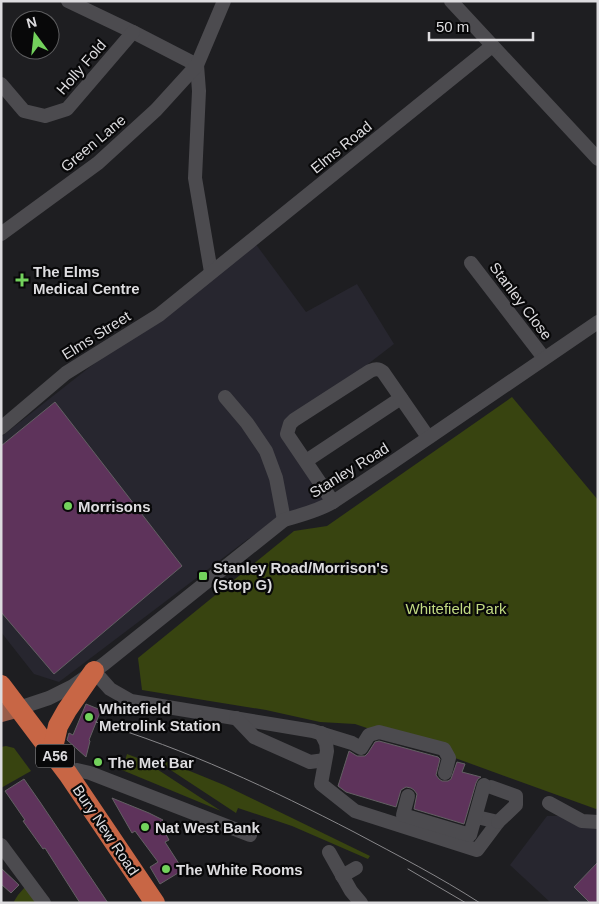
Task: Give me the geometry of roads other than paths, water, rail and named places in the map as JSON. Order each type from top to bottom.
[{"type":"highway","points":[[52,752],[58,726],[94,671]]},
{"type":"highway","name":"Bury New Road","points":[[1,685],[10,710],[52,752],[155,903]]},
{"type":"street","points":[[68,1],[133,32],[197,66]]},
{"type":"street","points":[[211,272],[195,178],[199,92],[197,66],[224,1]]},
{"type":"street","points":[[451,1],[598,159]]},
{"type":"street","name":"Holly Fold","points":[[1,84],[24,111],[45,116],[67,109],[133,32]]},
{"type":"street","name":"Elms Road","points":[[211,272],[492,46]]},
{"type":"street","name":"Green Lane","points":[[1,234],[98,162],[156,110],[197,66]]},
{"type":"street","name":"Stanley Close","points":[[472,263],[544,358]]},
{"type":"street","name":"Elms Street","points":[[1,428],[66,373],[159,315],[211,272]]},
{"type":"street","name":"Stanley Road","points":[[10,710],[50,698],[73,686],[284,520],[324,508],[598,322]]},
{"type":"street","points":[[333,502],[287,434],[290,424],[294,420],[374,369],[378,369],[428,437]]},
{"type":"street","points":[[225,397],[247,423],[266,451],[276,478],[284,520]]},
{"type":"street","points":[[306,461],[401,398]]},
{"type":"street","points":[[94,671],[110,689],[131,701],[313,731],[352,743],[361,748],[369,735],[379,732],[444,749],[450,758],[444,773]]},
{"type":"street","points":[[236,718],[254,738],[310,762],[324,760]]},
{"type":"street","points":[[321,733],[326,743],[327,751],[321,784],[355,811],[478,850],[498,822],[516,805],[516,796],[487,786],[470,835],[403,815],[408,796]]},
{"type":"street","points":[[68,774],[78,770],[90,773],[250,835]]},
{"type":"street","points":[[549,803],[582,821],[598,822]]},
{"type":"street","points":[[481,818],[498,822]]},
{"type":"street","points":[[1,845],[44,903]]},
{"type":"street","points":[[329,852],[351,891],[361,903]]},
{"type":"street","points":[[342,876],[356,868]]},
{"type":"tram line","points":[[96,722],[195,757],[260,785],[386,849],[480,903]]},
{"type":"tram line","points":[[408,869],[466,903]]},
{"type":"place","name":"The Elms Medical Centre","points":[[22,280]]},
{"type":"place","name":"Morrisons","points":[[68,506]]},
{"type":"place","name":"Stanley Road/Morrison's (Stop G)","points":[[203,576]]},
{"type":"place","name":"Whitefield Metrolink Station","points":[[89,717]]},
{"type":"place","name":"The Met Bar","points":[[98,762]]},
{"type":"place","name":"Nat West Bank","points":[[145,827]]},
{"type":"place","name":"The White Rooms","points":[[166,869]]},
{"type":"park label","name":"Whitefield Park","points":[[456,608]]}]
